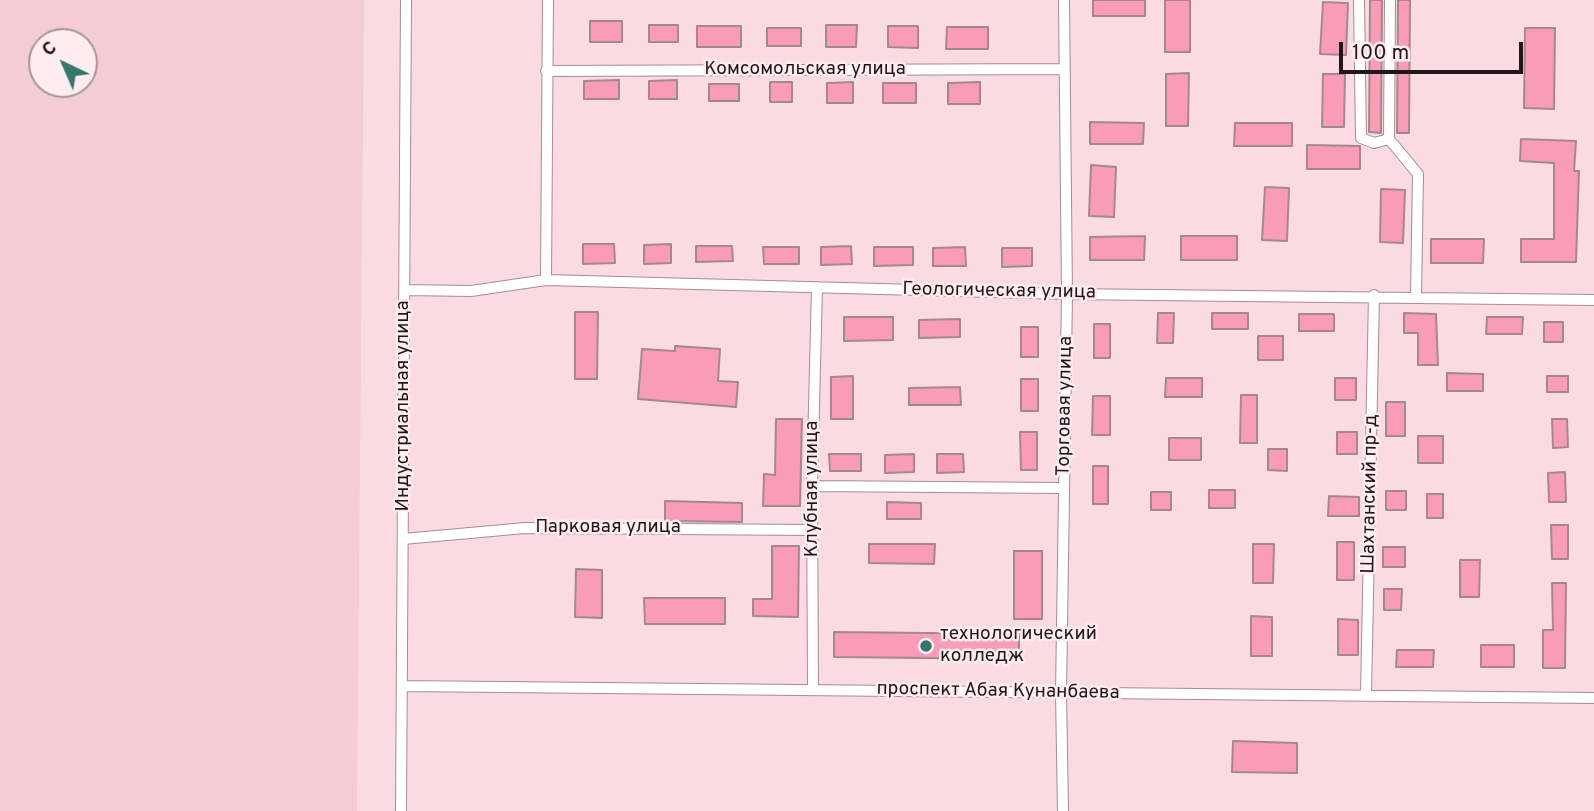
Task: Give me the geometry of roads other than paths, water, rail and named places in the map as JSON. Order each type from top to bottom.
[{"type":"street","name":"Индустриальная улица","points":[[401,811],[406,0]]},
{"type":"street","points":[[546,280],[548,0]]},
{"type":"street","name":"Торговая улица","points":[[1063,811],[1060,693],[1067,294],[1064,0]]},
{"type":"street","points":[[1359,0],[1361,138],[1374,143],[1389,139]]},
{"type":"street","points":[[1390,0],[1389,139],[1418,174],[1416,296]]},
{"type":"street","name":"Комсомольская улица","points":[[546,71],[1064,69]]},
{"type":"street","name":"Геологическая улица","points":[[405,290],[471,291],[546,280],[1067,294],[1374,295],[1594,300]]},
{"type":"street","name":"Клубная улица","points":[[813,690],[817,287]]},
{"type":"street","name":"Шахтанский пр-д","points":[[1366,694],[1374,295]]},
{"type":"street","points":[[813,486],[1065,488]]},
{"type":"street","name":"Парковая улица","points":[[403,539],[525,528],[813,530]]},
{"type":"street","name":"проспект Абая Кунанбаева","points":[[402,686],[1594,698]]},
{"type":"place","name":"технологический колледж","points":[[926,646]]}]
